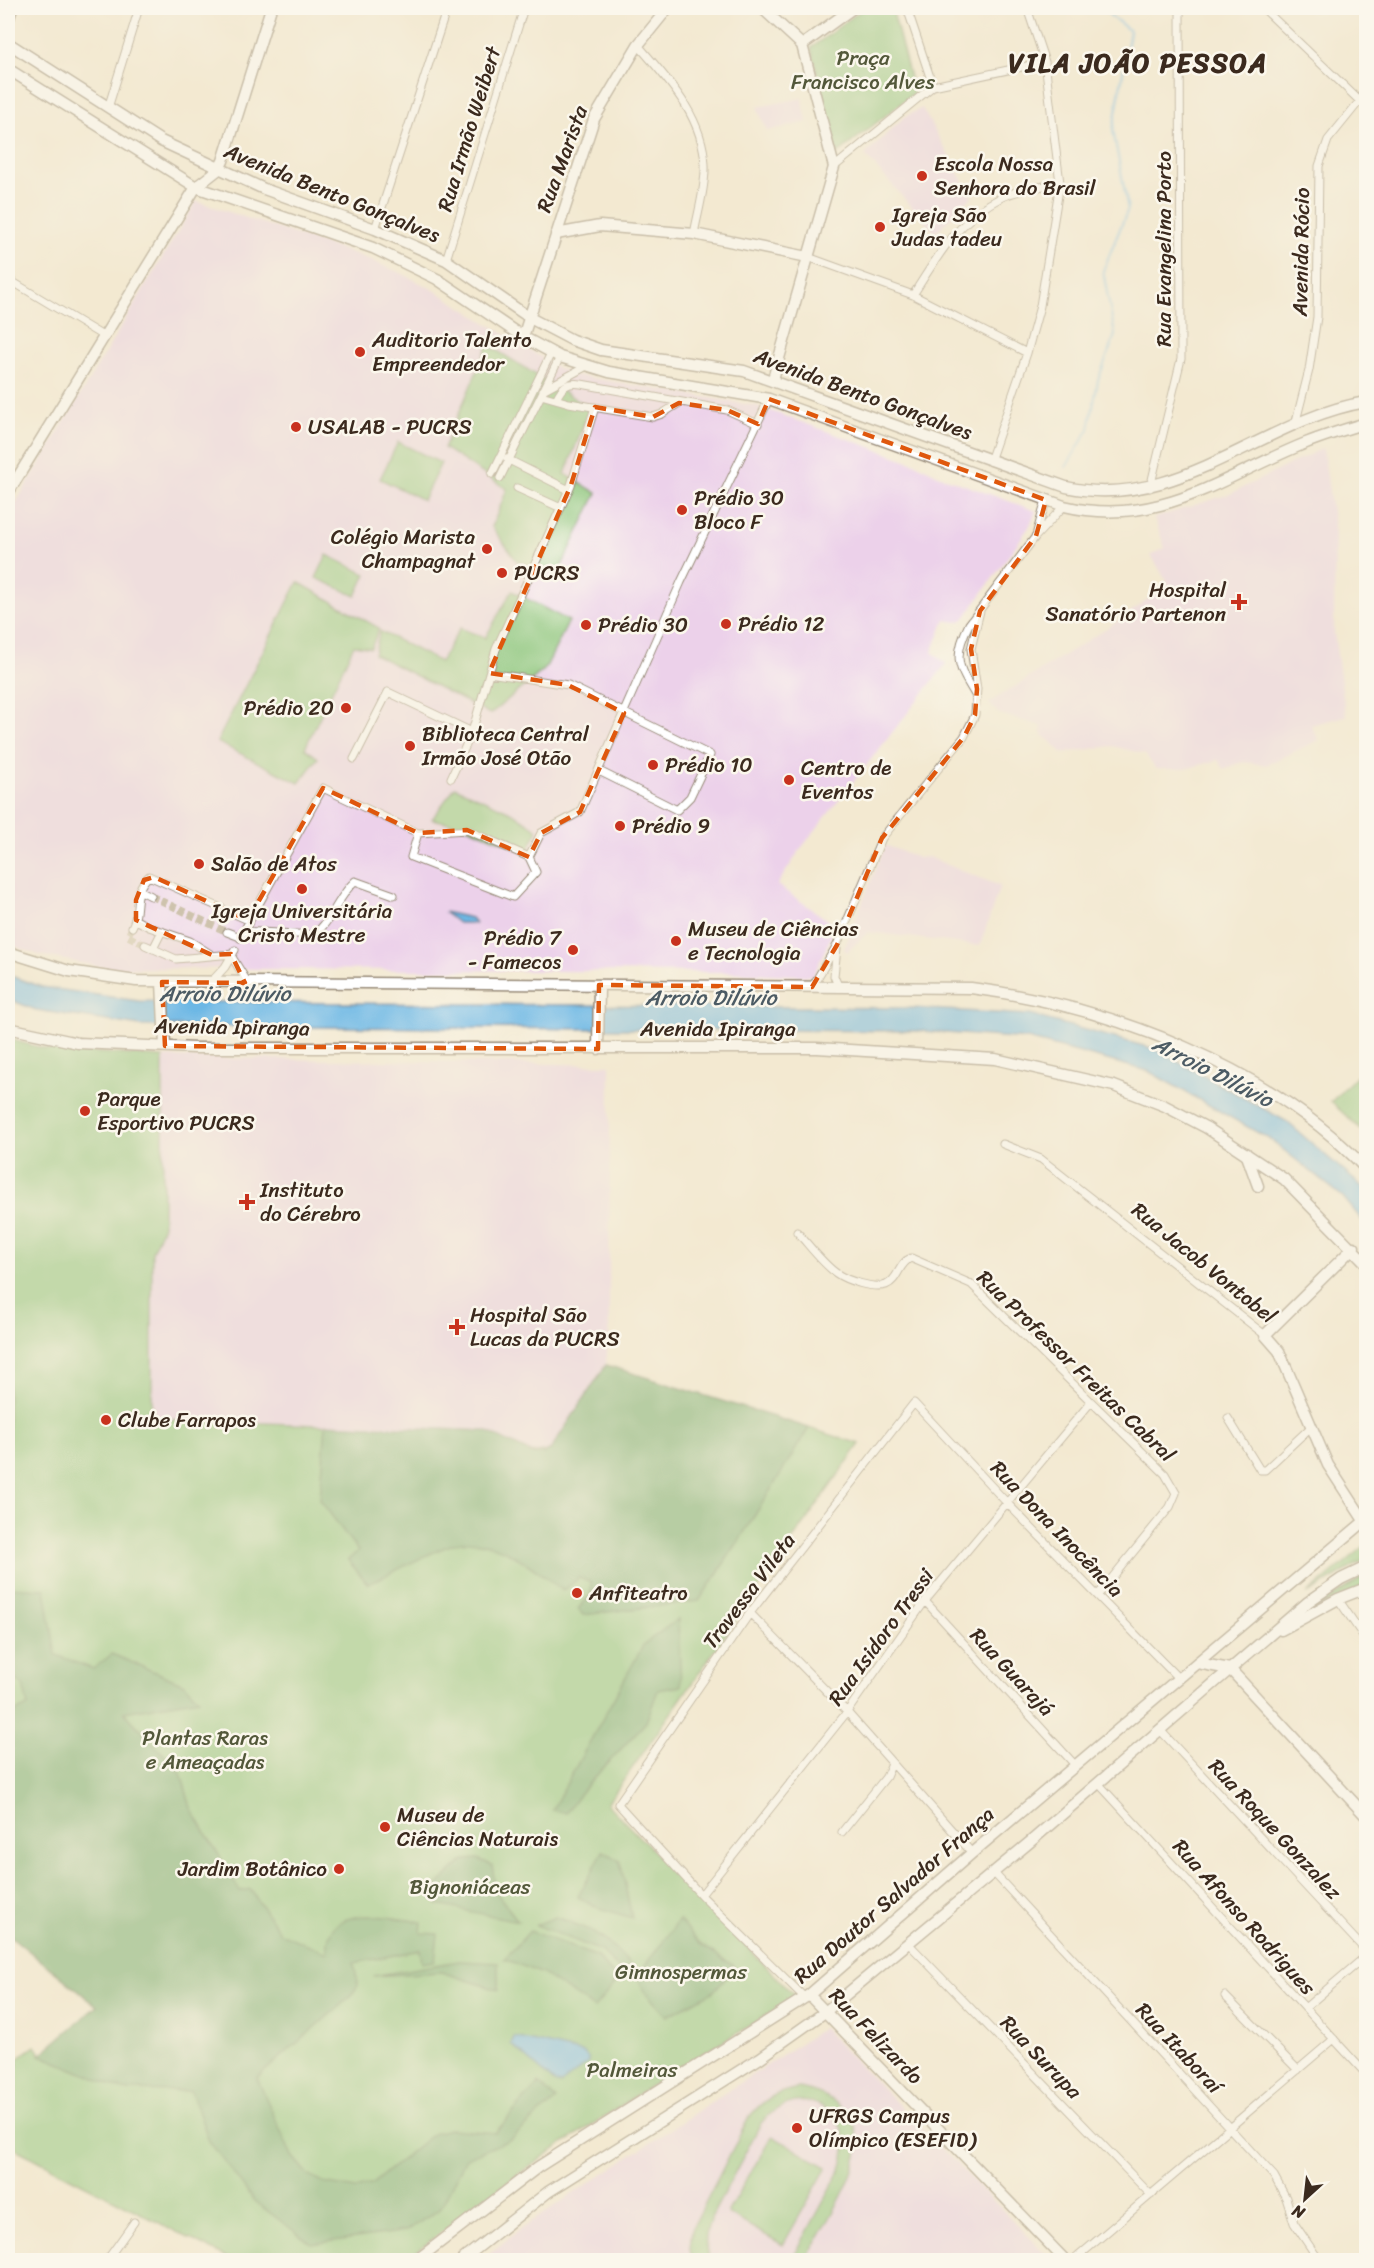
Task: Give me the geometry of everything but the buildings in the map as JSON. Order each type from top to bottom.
[{"type":"main road","points":[[8,22],[12,8]]},
{"type":"main road","points":[[8,493],[196,188],[219,170],[271,8]]},
{"type":"main road","name":"Rua Marista","points":[[524,338],[594,119],[638,45],[668,8]]},
{"type":"main road","points":[[762,8],[802,45],[834,167],[772,379]]},
{"type":"main road","points":[[802,45],[853,8]]},
{"type":"main road","name":"Avenida Bento Gonçalves","points":[[8,43],[161,141],[219,170],[375,229],[446,261],[530,318],[572,340],[601,350],[744,371],[772,379],[990,461],[1088,492],[1112,493],[1150,488],[1229,457],[1295,425],[1366,402]]},
{"type":"main road","name":"Avenida Bento Gonçalves","points":[[8,69],[196,188],[374,248],[437,279],[524,338],[556,355],[585,367],[769,399],[1064,506],[1122,512],[1167,505],[1305,444],[1366,423]]},
{"type":"main road","points":[[556,234],[600,226],[694,234],[808,257]]},
{"type":"main road","name":"Avenida Ipiranga","points":[[8,952],[69,971],[162,988],[210,983],[599,985],[970,988],[1004,993],[1114,1020],[1172,1041],[1272,1092],[1321,1128],[1366,1169]]},
{"type":"main road","points":[[598,1049],[599,985]]},
{"type":"main road","points":[[162,988],[165,1046]]},
{"type":"main road","name":"Avenida Ipiranga","points":[[8,1028],[78,1043],[165,1046],[817,1048],[995,1059],[1114,1086],[1165,1106],[1246,1153],[1294,1187],[1366,1263]]},
{"type":"main road","points":[[1246,1153],[1258,1186]]},
{"type":"main road","points":[[1279,1188],[1294,1187]]},
{"type":"main road","points":[[1265,1335],[1354,1248]]},
{"type":"main road","name":"Rua Jacob Vontobel","points":[[1265,1335],[1279,1351],[1328,1465],[1366,1521]]},
{"type":"main road","name":"Rua Doutor Salvador França","points":[[417,2260],[538,2168],[807,1996],[972,1853],[1366,1521]]},
{"type":"main road","name":"Rua Doutor Salvador França","points":[[462,2260],[548,2192],[760,2058],[825,2012],[1098,1783],[1308,1602],[1341,1579],[1366,1567]]},
{"type":"main road","name":"Rua Doutor Salvador França","points":[[1254,1648],[1291,1624],[1338,1599],[1366,1588]]},
{"type":"main road","points":[[1197,1663],[1230,1669],[1366,1816]]},
{"type":"main road","name":"Rua Felizardo","points":[[807,1996],[1065,2260]]},
{"type":"street","points":[[108,108],[139,8]]},
{"type":"street","points":[[375,229],[447,8]]},
{"type":"street","name":"Rua Irmão Weibert","points":[[446,261],[524,8]]},
{"type":"street","points":[[907,8],[933,86]]},
{"type":"street","points":[[990,461],[1040,306],[1060,183],[1045,62],[1027,8]]},
{"type":"street","name":"Rua Evangelina Porto","points":[[1150,488],[1181,359],[1180,8]]},
{"type":"street","points":[[1263,8],[1366,107]]},
{"type":"street","points":[[638,45],[670,84],[699,126],[706,166],[694,234]]},
{"type":"street","points":[[834,167],[933,86],[1045,62]]},
{"type":"street","name":"Avenida Rócio","points":[[1295,425],[1310,370],[1317,317],[1319,166],[1328,140],[1366,93]]},
{"type":"street","points":[[913,295],[943,249],[966,220],[1003,197],[1060,183]]},
{"type":"street","points":[[808,257],[913,295],[1027,352]]},
{"type":"street","points":[[8,279],[103,336]]},
{"type":"street","points":[[492,474],[539,379],[556,355]]},
{"type":"street","points":[[500,478],[544,389],[556,355]]},
{"type":"street","points":[[544,389],[585,367]]},
{"type":"street","points":[[539,379],[544,389],[556,399],[653,417],[679,403]]},
{"type":"street","points":[[556,399],[568,383],[727,410],[758,424]]},
{"type":"street","points":[[530,857],[541,833],[580,812],[681,582],[769,399]]},
{"type":"street","points":[[451,778],[472,732],[496,649],[569,490],[595,407]]},
{"type":"street","points":[[501,456],[569,490]]},
{"type":"street","points":[[518,488],[561,508]]},
{"type":"street","points":[[1036,536],[1046,500]]},
{"type":"street","points":[[977,698],[957,663],[957,652],[969,624],[1036,536],[1064,506]]},
{"type":"street","points":[[812,987],[837,945],[882,838],[964,737],[975,715],[977,698],[971,649],[980,610]]},
{"type":"street","points":[[489,673],[568,685],[710,755],[690,797],[677,810],[599,771]]},
{"type":"street","points":[[354,759],[388,692],[472,732]]},
{"type":"street","points":[[241,935],[323,788],[418,833],[467,830],[530,857],[536,872],[513,897],[411,857],[418,833]]},
{"type":"street","points":[[212,955],[190,941],[134,924],[135,907],[144,880],[149,876],[154,877],[248,920]]},
{"type":"street","points":[[227,932],[241,935],[313,935],[321,930],[348,887],[355,881],[394,895]]},
{"type":"street","points":[[139,890],[151,896]]},
{"type":"street","points":[[153,949],[162,931]]},
{"type":"street","points":[[145,945],[176,959],[234,954]]},
{"type":"street","points":[[837,945],[834,976],[839,988]]},
{"type":"street","points":[[210,983],[234,954]]},
{"type":"street","points":[[234,954],[248,983]]},
{"type":"street","name":"Rua Jacob Vontobel","points":[[1003,1144],[1041,1159],[1265,1335]]},
{"type":"street","name":"Rua Professor Freitas Cabral","points":[[797,1232],[837,1274],[877,1287],[893,1281],[904,1261],[911,1258],[971,1284],[1166,1474],[1176,1493],[1170,1507],[1098,1595]]},
{"type":"street","name":"Rua Isidoro Tressi","points":[[701,1895],[847,1712],[925,1601],[1092,1402]]},
{"type":"street","name":"Rua Dona Inocência","points":[[914,1403],[1007,1503],[1178,1678]]},
{"type":"street","name":"Travessa Vileta","points":[[618,1804],[750,1613],[914,1403]]},
{"type":"street","points":[[1228,1418],[1260,1470],[1265,1470],[1311,1427]]},
{"type":"street","points":[[1338,1599],[1366,1640]]},
{"type":"street","name":"Rua Guarajá","points":[[925,1601],[1076,1766]]},
{"type":"street","points":[[750,1613],[847,1712],[972,1853]]},
{"type":"street","name":"Rua Roque Gonzalez","points":[[1160,1730],[1366,1953]]},
{"type":"street","points":[[842,1832],[886,1777],[892,1764]]},
{"type":"street","name":"Rua Afonso Rodrigues","points":[[1098,1783],[1366,2074]]},
{"type":"street","name":"Rua Felizardo","points":[[618,1804],[701,1895],[807,1996]]},
{"type":"street","name":"Rua Itaboraí","points":[[993,1872],[1274,2176],[1286,2198],[1294,2223],[1319,2260]]},
{"type":"street","name":"Rua Surupa","points":[[908,1942],[1151,2195]]},
{"type":"street","points":[[1305,2008],[1366,1953]]},
{"type":"street","points":[[1225,1996],[1298,2070]]},
{"type":"street","points":[[1074,2260],[1334,2039]]},
{"type":"street","points":[[8,2053],[14,2064]]},
{"type":"street","points":[[107,2260],[134,2222]]},
{"type":"highlighted area","points":[[769,399],[1046,500],[1036,536],[980,611],[971,649],[977,689],[975,715],[964,737],[882,838],[837,945],[812,987],[599,985],[598,1049],[165,1046],[162,982],[245,983],[231,954],[212,955],[136,920],[136,900],[144,880],[154,877],[248,920],[323,788],[418,833],[467,830],[529,857],[541,833],[580,812],[624,713],[568,685],[489,673],[571,485],[595,407],[653,417],[679,403],[727,410],[758,424]]},
{"type":"shaded area","points":[[802,98],[807,122],[767,131],[757,107]]},
{"type":"shaded area","name":"Escola Nossa Senhora do Brasil","points":[[922,108],[972,197],[935,233],[865,155],[904,117]]},
{"type":"shaded area","name":"PUCRS","points":[[196,201],[355,254],[401,273],[434,290],[560,369],[575,375],[757,406],[917,464],[940,476],[1036,511],[1029,527],[964,619],[958,622],[945,620],[932,652],[946,664],[802,847],[777,885],[836,926],[813,976],[724,972],[107,968],[39,955],[8,944],[8,516]]},
{"type":"shaded area","name":"Hospital Sanatório Partenon","points":[[1323,448],[1335,533],[1334,633],[1346,716],[1311,725],[1319,740],[1267,765],[1242,762],[1224,769],[1218,760],[1185,769],[1156,769],[1145,754],[1112,746],[1063,753],[1041,733],[1042,726],[998,713],[989,703],[1121,619],[1168,584],[1151,555],[1165,548],[1154,518],[1230,494]]},
{"type":"shaded area","points":[[885,845],[918,858],[928,857],[1000,886],[980,946],[868,932],[847,952],[844,949]]},
{"type":"shaded area","points":[[8,1039],[46,1049],[163,1057],[610,1065],[609,1335],[606,1365],[551,1449],[543,1454],[533,1454],[486,1431],[151,1419],[151,1252]]},
{"type":"shaded area","name":"UFRGS Campus Olímpico (ESEFID)","points":[[823,2028],[1052,2260],[481,2260],[523,2227]]},
{"type":"green space","name":"Praça Francisco Alves","points":[[864,8],[892,8],[914,93],[837,154],[811,48]]},
{"type":"green space","points":[[488,345],[590,408],[565,474],[597,493],[558,574],[517,561],[492,527],[507,489],[444,448]]},
{"type":"green space","points":[[398,442],[441,463],[423,500],[380,479]]},
{"type":"green space","points":[[327,555],[366,574],[356,596],[316,578]]},
{"type":"green space","points":[[298,582],[379,628],[371,648],[354,645],[305,748],[318,758],[299,783],[217,742]]},
{"type":"green space","points":[[512,591],[569,621],[545,669],[490,714],[374,654],[380,631],[440,662],[460,628],[485,638]]},
{"type":"green space","points":[[455,787],[513,813],[538,830],[527,852],[467,827],[432,819]]},
{"type":"green space","name":"Jardim Botânico","points":[[8,1039],[46,1049],[163,1057],[163,1226],[152,1252],[152,1419],[486,1431],[518,1448],[535,1453],[551,1449],[606,1365],[860,1444],[607,1804],[797,1998],[678,2068],[528,2167],[405,2260],[231,2260],[8,2145],[8,2105],[12,2097],[17,2059],[35,2046],[41,2055],[97,2006],[8,1934]]},
{"type":"green space","points":[[1366,1066],[1366,1134],[1331,1102]]},
{"type":"green space","points":[[606,1365],[809,1428],[699,1601],[583,1615],[578,1609],[591,1594],[591,1582],[579,1578],[563,1591],[516,1557],[490,1545],[476,1542],[461,1542],[443,1548],[368,1584],[348,1560],[358,1551],[320,1500],[326,1424],[486,1431],[533,1454],[543,1454],[551,1449]]},
{"type":"green space","points":[[1366,1545],[1366,1559],[1307,1594]]},
{"type":"green space","points":[[1366,1575],[1366,1585],[1311,1611]]},
{"type":"green space","points":[[8,1587],[45,1589],[56,1655],[93,1669],[112,1654],[184,1684],[199,1699],[124,1712],[181,1773],[191,1808],[240,1891],[250,1889],[280,1933],[327,1953],[329,1936],[336,1925],[346,1919],[371,1916],[422,1922],[421,1933],[438,1934],[435,1961],[422,1963],[420,1950],[354,1963],[358,1985],[351,1996],[257,2078],[292,2156],[308,2175],[323,2183],[356,2189],[372,2184],[434,2133],[450,2129],[495,2133],[539,2083],[556,2100],[511,2139],[466,2158],[440,2209],[406,2231],[312,2244],[254,2201],[209,2141],[191,2091],[123,2090],[40,2055],[97,2006],[8,1934],[8,1715],[28,1706],[23,1685],[8,1674]]},
{"type":"green space","points":[[678,1619],[681,1686],[658,1690],[646,1722],[581,1792],[566,1813],[552,1810],[644,1644]]},
{"type":"green space","points":[[603,1851],[620,1861],[632,1918],[599,1908],[578,1897]]},
{"type":"green space","name":"Bignoniáceas","points":[[478,1859],[492,1865],[496,1892],[518,1921],[437,1905],[438,1884],[464,1860]]},
{"type":"green space","points":[[555,1917],[579,1925],[598,1935],[632,1967],[623,1973],[601,1951],[536,1925]]},
{"type":"green space","name":"Gimnospermas","points":[[679,1920],[700,1944],[735,1967],[713,1992],[667,2016],[644,1991],[637,1976]]},
{"type":"green space","points":[[530,1931],[597,1957],[618,1980],[594,2008],[543,1974],[504,1959]]},
{"type":"green space","points":[[459,1961],[498,1963],[498,1990],[441,1972],[373,1976]]},
{"type":"green space","points":[[799,2088],[824,2096],[844,2110],[856,2130],[858,2142],[857,2156],[849,2181],[806,2260],[792,2260],[841,2169],[845,2148],[842,2131],[835,2117],[823,2107],[809,2102],[793,2103],[776,2109],[761,2123],[710,2220],[706,2240],[709,2260],[692,2260],[690,2248],[692,2229],[749,2117],[771,2097]]},
{"type":"green space","points":[[772,2136],[827,2167],[783,2245],[727,2213]]},
{"type":"water","points":[[444,912],[471,918],[475,923],[458,923]]},
{"type":"water","name":"Arroio Dilúvio","points":[[8,975],[42,987],[139,1001],[912,1008],[1030,1015],[1155,1049],[1286,1121],[1366,1190],[1366,1225],[1343,1197],[1271,1140],[1148,1071],[1028,1039],[920,1031],[140,1026],[36,1010],[8,999]]},
{"type":"water","points":[[514,2037],[584,2053],[588,2058],[588,2063],[561,2084],[555,2083],[511,2044]]},
{"type":"waterway","points":[[1066,467],[1089,429],[1098,380],[1115,335],[1103,271],[1128,209],[1113,130],[1130,31],[1101,8]]},
{"type":"tunnel","points":[[151,896],[227,932]]},
{"type":"tunnel","points":[[132,927],[128,936],[145,945]]},
{"type":"place","name":"Escola Nossa Senhora do Brasil","points":[[922,176]]},
{"type":"place","name":"Igreja São Judas tadeu","points":[[880,227]]},
{"type":"place","name":"Auditorio Talento Empreendedor","points":[[360,352]]},
{"type":"place","name":"USALAB - PUCRS","points":[[296,427]]},
{"type":"place","name":"Prédio 30 Bloco F","points":[[682,510]]},
{"type":"place","name":"Colégio Marista Champagnat","points":[[487,549]]},
{"type":"place","name":"PUCRS","points":[[502,573]]},
{"type":"place","name":"Hospital Sanatório Partenon","points":[[1239,602]]},
{"type":"place","name":"Prédio 12","points":[[726,624]]},
{"type":"place","name":"Prédio 30","points":[[586,625]]},
{"type":"place","name":"Prédio 20","points":[[346,708]]},
{"type":"place","name":"Biblioteca Central Irmão José Otão","points":[[410,746]]},
{"type":"place","name":"Prédio 10","points":[[653,765]]},
{"type":"place","name":"Centro de Eventos","points":[[789,780]]},
{"type":"place","name":"Prédio 9","points":[[620,826]]},
{"type":"place","name":"Salão de Atos","points":[[199,864]]},
{"type":"place","name":"Igreja Universitária Cristo Mestre","points":[[302,889]]},
{"type":"place","name":"Museu de Ciências e Tecnologia","points":[[676,941]]},
{"type":"place","name":"Prédio 7 - Famecos","points":[[573,950]]},
{"type":"place","name":"Parque Esportivo PUCRS","points":[[85,1111]]},
{"type":"place","name":"Instituto do Cérebro","points":[[247,1202]]},
{"type":"place","name":"Hospital São Lucas da PUCRS","points":[[457,1327]]},
{"type":"place","name":"Clube Farrapos","points":[[106,1420]]},
{"type":"place","name":"Anfiteatro","points":[[577,1593]]},
{"type":"place","name":"Museu de Ciências Naturais","points":[[385,1827]]},
{"type":"place","name":"Jardim Botânico","points":[[339,1869]]},
{"type":"place","name":"UFRGS Campus Olímpico (ESEFID)","points":[[797,2128]]},
{"type":"district","name":"VILA JOÃO PESSOA","points":[[1138,63]]},
{"type":"park label","name":"Plantas Raras e Ameaçadas","points":[[205,1750]]},
{"type":"park label","name":"Palmeiras","points":[[632,2070]]}]
